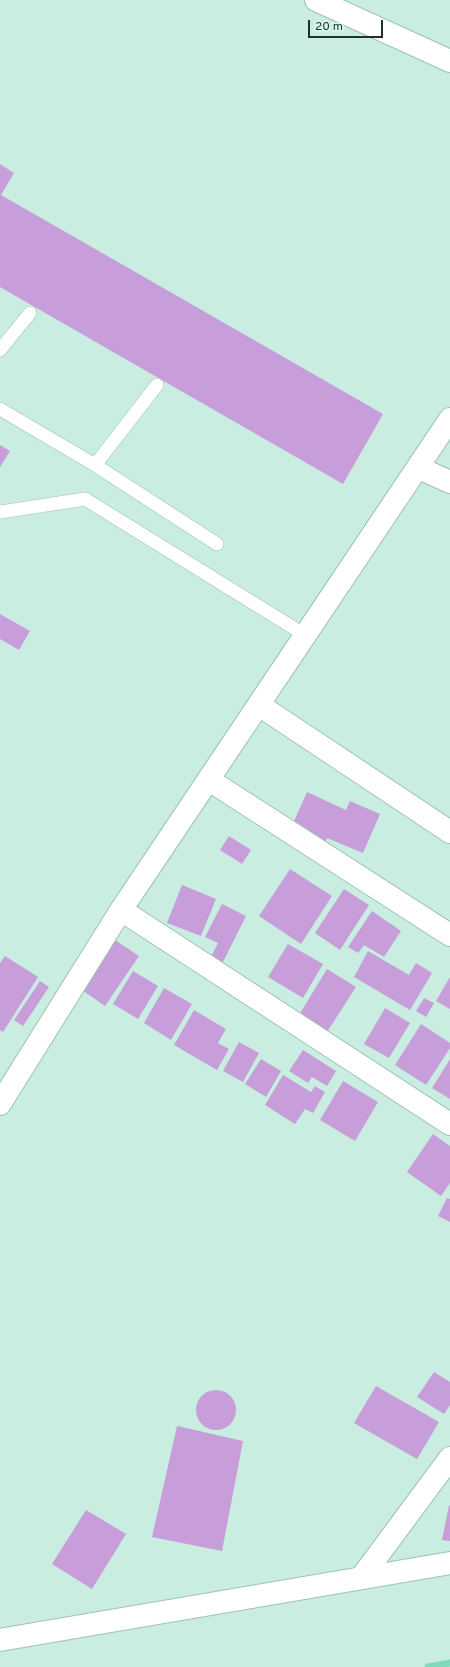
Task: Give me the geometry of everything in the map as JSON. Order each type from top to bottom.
[{"type":"street","points":[[316,0],[450,61]]},
{"type":"street","points":[[0,1104],[121,910],[419,468],[450,419]]},
{"type":"street","points":[[419,468],[450,482]]},
{"type":"street","points":[[259,705],[450,832]]},
{"type":"street","points":[[209,780],[450,935]]},
{"type":"street","points":[[121,910],[450,1124]]},
{"type":"street","points":[[361,1578],[450,1458]]},
{"type":"street","points":[[0,1640],[450,1563]]},
{"type":"lane","points":[[0,350],[30,313]]},
{"type":"lane","points":[[95,465],[157,385]]},
{"type":"lane","points":[[0,408],[95,465],[217,544]]},
{"type":"lane","points":[[0,512],[85,499],[305,635]]},
{"type":"building","points":[[0,164],[14,173],[1,195],[383,414],[343,484],[0,287]]},
{"type":"building","points":[[0,445],[10,451],[0,467]]},
{"type":"building","points":[[0,614],[30,631],[19,650],[0,639]]},
{"type":"building","points":[[307,792],[346,810],[350,801],[380,814],[363,853],[327,838],[325,843],[291,828]]},
{"type":"building","points":[[229,836],[251,850],[242,864],[220,850]]},
{"type":"building","points":[[290,869],[332,896],[301,944],[259,916]]},
{"type":"building","points":[[182,885],[216,899],[201,936],[167,923]]},
{"type":"building","points":[[344,889],[369,905],[340,950],[315,933]]},
{"type":"building","points":[[222,904],[246,916],[223,962],[211,957],[218,943],[205,937]]},
{"type":"building","points":[[372,911],[401,931],[384,957],[364,945],[358,953],[348,947]]},
{"type":"building","points":[[115,940],[139,956],[105,1006],[82,990]]},
{"type":"building","points":[[288,944],[323,964],[303,998],[268,977]]},
{"type":"building","points":[[368,951],[409,975],[416,963],[432,973],[410,1010],[354,977]]},
{"type":"building","points":[[5,956],[38,977],[3,1032],[0,1030],[0,963]]},
{"type":"building","points":[[327,969],[356,987],[327,1032],[299,1015]]},
{"type":"building","points":[[133,971],[158,986],[138,1019],[113,1004]]},
{"type":"building","points":[[450,977],[450,1009],[436,1001]]},
{"type":"building","points":[[40,981],[49,987],[23,1026],[14,1020]]},
{"type":"building","points":[[164,988],[192,1004],[171,1040],[144,1023]]},
{"type":"building","points":[[424,998],[434,1003],[426,1017],[416,1011]]},
{"type":"building","points":[[385,1008],[410,1023],[389,1058],[364,1044]]},
{"type":"building","points":[[194,1010],[226,1029],[218,1043],[229,1049],[217,1070],[174,1045]]},
{"type":"building","points":[[421,1024],[450,1043],[450,1048],[426,1085],[395,1065]]},
{"type":"building","points":[[239,1042],[259,1053],[243,1082],[223,1071]]},
{"type":"building","points":[[303,1050],[336,1071],[327,1086],[312,1077],[308,1083],[289,1071]]},
{"type":"building","points":[[261,1059],[281,1071],[266,1097],[245,1084]]},
{"type":"building","points":[[450,1059],[450,1099],[432,1088]]},
{"type":"building","points":[[283,1075],[311,1092],[315,1086],[325,1092],[313,1113],[305,1109],[295,1124],[265,1105]]},
{"type":"building","points":[[343,1081],[378,1102],[355,1141],[320,1120]]},
{"type":"building","points":[[433,1134],[450,1146],[450,1183],[441,1196],[407,1172]]},
{"type":"building","points":[[447,1198],[450,1199],[450,1222],[438,1216]]},
{"type":"building","points":[[434,1372],[450,1382],[450,1405],[444,1414],[417,1397]]},
{"type":"building","points":[[376,1386],[439,1422],[417,1459],[354,1423]]},
{"type":"building","points":[[216,1390],[230,1396],[236,1410],[230,1424],[216,1430],[202,1424],[196,1410],[202,1396]]},
{"type":"building","points":[[177,1426],[243,1441],[222,1551],[152,1537]]},
{"type":"building","points":[[449,1505],[450,1506],[450,1541],[442,1540]]},
{"type":"building","points":[[86,1510],[126,1534],[92,1589],[52,1564]]},
{"type":"waterway","points":[[428,1667],[450,1663]]}]
